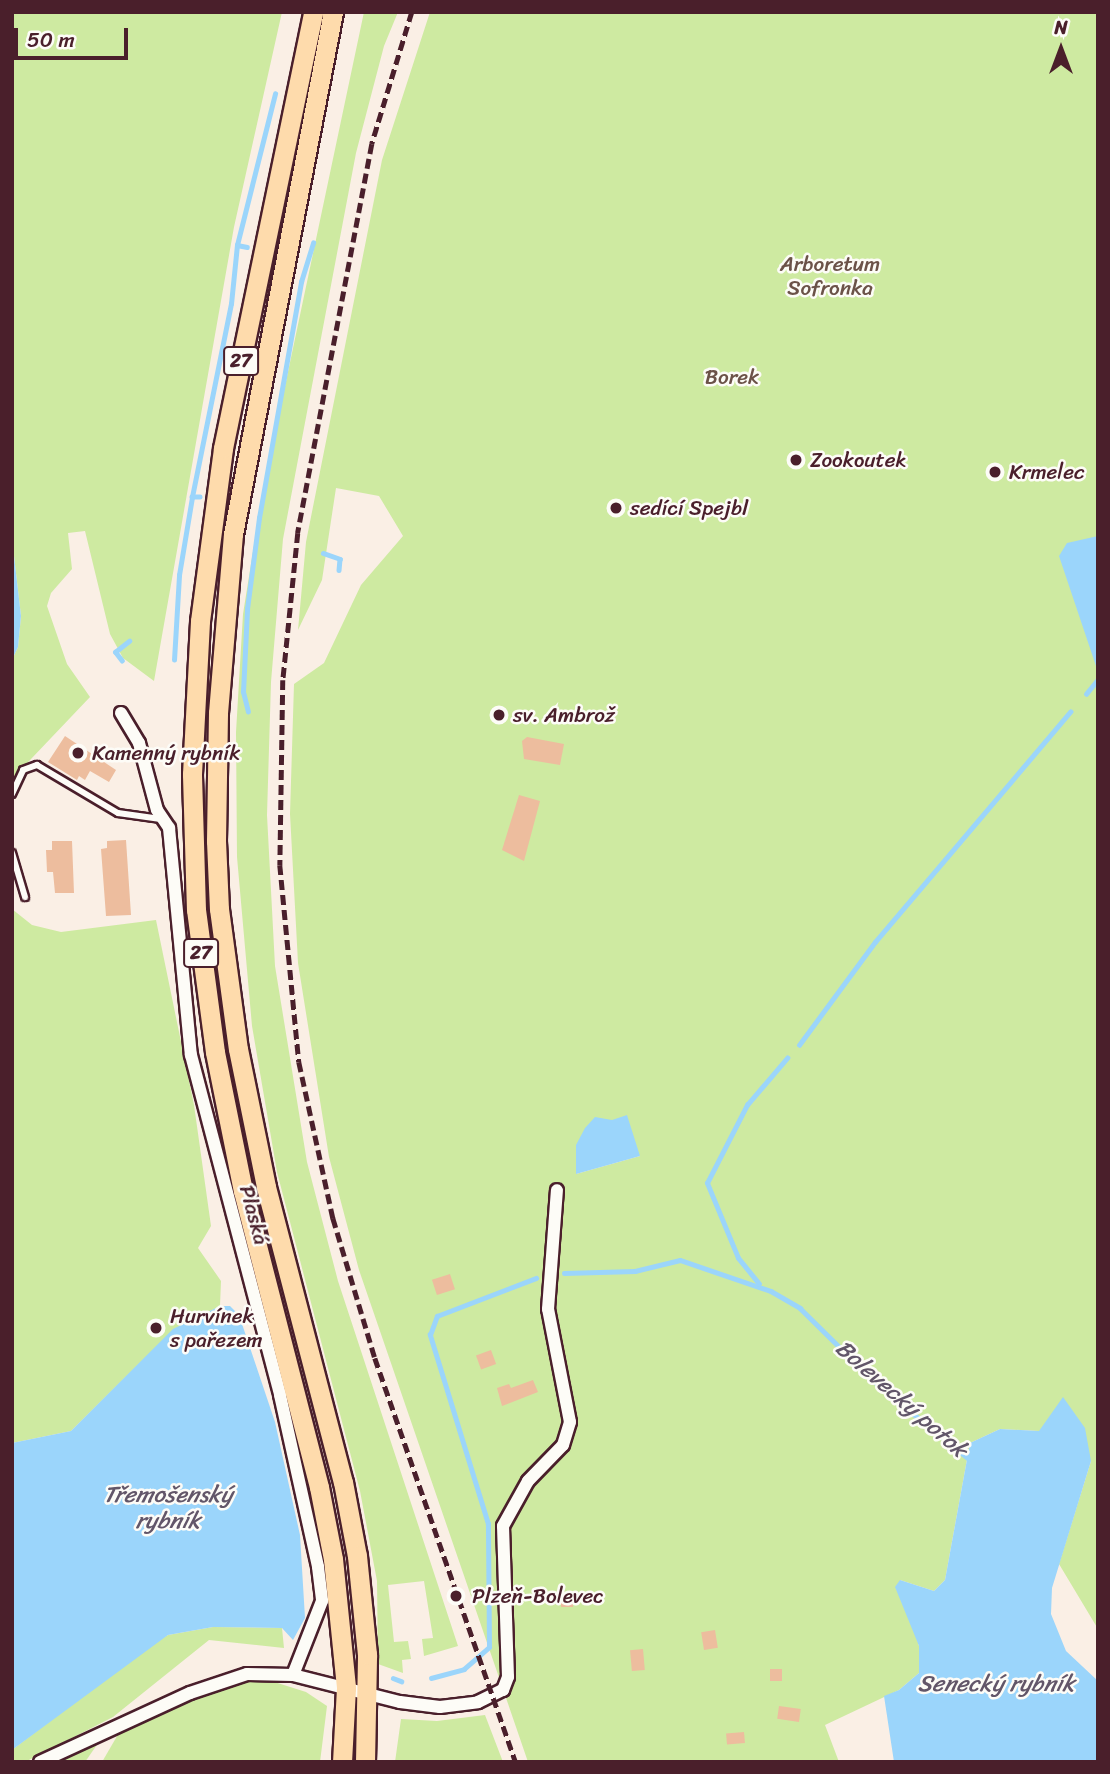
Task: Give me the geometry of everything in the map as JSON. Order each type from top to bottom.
[{"type":"main road","name":"Plaská","points":[[313,12],[223,448],[197,660],[192,774],[196,909],[215,1052],[243,1191],[319,1487],[333,1559],[346,1688],[342,1762]]},
{"type":"main road","name":"Plaská","points":[[333,12],[242,480],[223,623],[218,713],[219,909],[236,1036],[265,1187],[343,1482],[357,1556],[369,1695],[365,1762]]},
{"type":"street","name":"Plaská","points":[[121,713],[139,743],[171,837],[191,1055],[279,1391],[318,1567],[322,1601],[293,1675]]},
{"type":"street","points":[[40,1762],[210,1685],[267,1671],[369,1695],[440,1707],[491,1698],[506,1685],[503,1526],[528,1481],[563,1445],[570,1422],[548,1309],[557,1190]]},
{"type":"lane","points":[[12,794],[18,776],[37,765],[118,813],[163,820]]},
{"type":"lane","points":[[12,853],[25,897]]},
{"type":"green space","points":[[12,12],[282,12],[234,227],[154,681],[123,658],[110,634],[85,531],[68,533],[72,569],[51,593],[47,606],[67,664],[90,697],[12,779],[12,660],[18,647],[21,616],[12,539]]},
{"type":"green space","points":[[364,12],[398,12],[384,46],[356,153],[283,539],[271,682],[267,815],[275,966],[307,1162],[338,1281],[458,1646],[424,1656],[422,1639],[433,1638],[424,1581],[388,1585],[394,1642],[408,1641],[411,1659],[402,1660],[403,1673],[378,1664],[377,1581],[360,1491],[277,1172],[252,1026],[237,857],[236,732],[243,614],[262,495]]},
{"type":"green space","name":"Borek","points":[[430,12],[1098,12],[1098,1629],[1059,1564],[1091,1461],[1039,1431],[1000,1429],[970,1443],[945,1580],[934,1591],[900,1580],[919,1646],[919,1673],[899,1690],[825,1725],[839,1762],[528,1762],[359,1270],[329,1157],[298,963],[290,814],[294,684],[324,663],[361,585],[403,536],[379,496],[336,488],[322,580],[298,630],[306,542],[382,160]],"holes":[[[612,1120],[640,1156],[576,1174]]]},
{"type":"green space","points":[[12,909],[32,925],[61,932],[156,920],[194,1105],[211,1226],[198,1248],[221,1281],[220,1306],[173,1330],[71,1431],[12,1443]]},
{"type":"green space","points":[[213,1627],[282,1628],[284,1648],[209,1640],[113,1717],[25,1762],[12,1762],[12,1750],[147,1647],[168,1635]]},
{"type":"green space","points":[[268,1680],[306,1692],[327,1706],[320,1762],[102,1762],[120,1731],[231,1683]]},
{"type":"green space","points":[[485,1715],[503,1762],[395,1762],[401,1719],[437,1721]]},
{"type":"green space","points":[[101,1739],[85,1762],[54,1762]]},
{"type":"water","points":[[1098,536],[1098,672],[1059,556],[1067,543]]},
{"type":"water","points":[[12,539],[21,616],[18,647],[12,660]]},
{"type":"water","points":[[627,1115],[640,1156],[576,1174],[576,1145],[585,1128],[595,1117],[612,1120]]},
{"type":"water","name":"Třemošenský rybník","points":[[220,1306],[230,1306],[239,1315],[275,1422],[300,1535],[305,1618],[293,1640],[282,1628],[213,1627],[168,1635],[12,1750],[12,1443],[71,1431],[173,1329]]},
{"type":"water","name":"Senecký rybník","points":[[1063,1397],[1085,1428],[1091,1461],[1052,1588],[1051,1614],[1066,1651],[1098,1681],[1098,1762],[894,1762],[884,1696],[899,1690],[919,1673],[919,1646],[895,1587],[900,1580],[934,1591],[945,1580],[970,1443],[1000,1429],[1039,1431]]},
{"type":"building","points":[[65,736],[116,770],[109,782],[90,771],[85,780],[79,776],[77,780],[48,762]]},
{"type":"building","points":[[527,737],[564,744],[560,765],[524,759],[522,741]]},
{"type":"building","points":[[519,795],[540,801],[524,861],[502,850]]},
{"type":"building","points":[[126,840],[131,915],[106,916],[101,849],[107,848],[107,841]]},
{"type":"building","points":[[52,841],[72,841],[74,893],[55,893],[53,872],[47,872],[46,850],[52,850]]},
{"type":"building","points":[[450,1274],[455,1289],[437,1295],[432,1280]]},
{"type":"building","points":[[491,1350],[496,1364],[481,1370],[476,1355]]},
{"type":"building","points":[[533,1380],[538,1392],[502,1406],[497,1388],[509,1384],[511,1388]]},
{"type":"building","points":[[561,1595],[573,1595],[573,1607],[561,1607]]},
{"type":"building","points":[[715,1630],[718,1648],[704,1650],[701,1632]]},
{"type":"building","points":[[643,1649],[645,1670],[632,1671],[630,1650]]},
{"type":"building","points":[[770,1669],[782,1669],[782,1681],[770,1681]]},
{"type":"building","points":[[779,1706],[801,1709],[799,1722],[777,1719]]},
{"type":"building","points":[[744,1732],[745,1743],[727,1745],[726,1734]]},
{"type":"waterway","points":[[237,245],[275,94]]},
{"type":"waterway","points":[[248,712],[243,692],[247,609],[259,518],[301,282],[313,243]]},
{"type":"waterway","points":[[200,497],[192,497],[231,304],[237,245],[247,247]]},
{"type":"waterway","points":[[174,660],[179,575],[192,497]]},
{"type":"waterway","points":[[323,553],[340,559],[339,570]]},
{"type":"waterway","points":[[122,661],[115,652],[129,641]]},
{"type":"waterway","points":[[1086,694],[1098,679]]},
{"type":"waterway","points":[[799,1045],[875,942],[1070,712]]},
{"type":"waterway","points":[[759,1284],[738,1258],[707,1183],[747,1105],[787,1058]]},
{"type":"waterway","name":"Bolevecký potok","points":[[564,1273],[635,1271],[680,1260],[771,1291],[800,1308],[879,1386],[969,1459]]},
{"type":"waterway","name":"Bolevecký potok","points":[[431,1678],[464,1669],[489,1647],[488,1524],[430,1335],[437,1316],[536,1278]]},
{"type":"waterway","name":"Bolevecký potok","points":[[393,1678],[401,1681]]},
{"type":"railway","points":[[412,12],[372,144],[298,533],[283,680],[280,865],[299,1062],[333,1218],[375,1358],[516,1762]]},
{"type":"place","name":"Zookoutek","points":[[796,460]]},
{"type":"place","name":"Krmelec","points":[[995,472]]},
{"type":"place","name":"sedící Spejbl","points":[[616,508]]},
{"type":"place","name":"sv. Ambrož","points":[[499,715]]},
{"type":"place","name":"Kamenný rybník","points":[[78,753]]},
{"type":"place","name":"Hurvínek s pařezem","points":[[156,1328]]},
{"type":"place","name":"Plzeň-Bolevec","points":[[456,1596]]},
{"type":"park label","name":"Arboretum Sofronka","points":[[830,276]]}]
